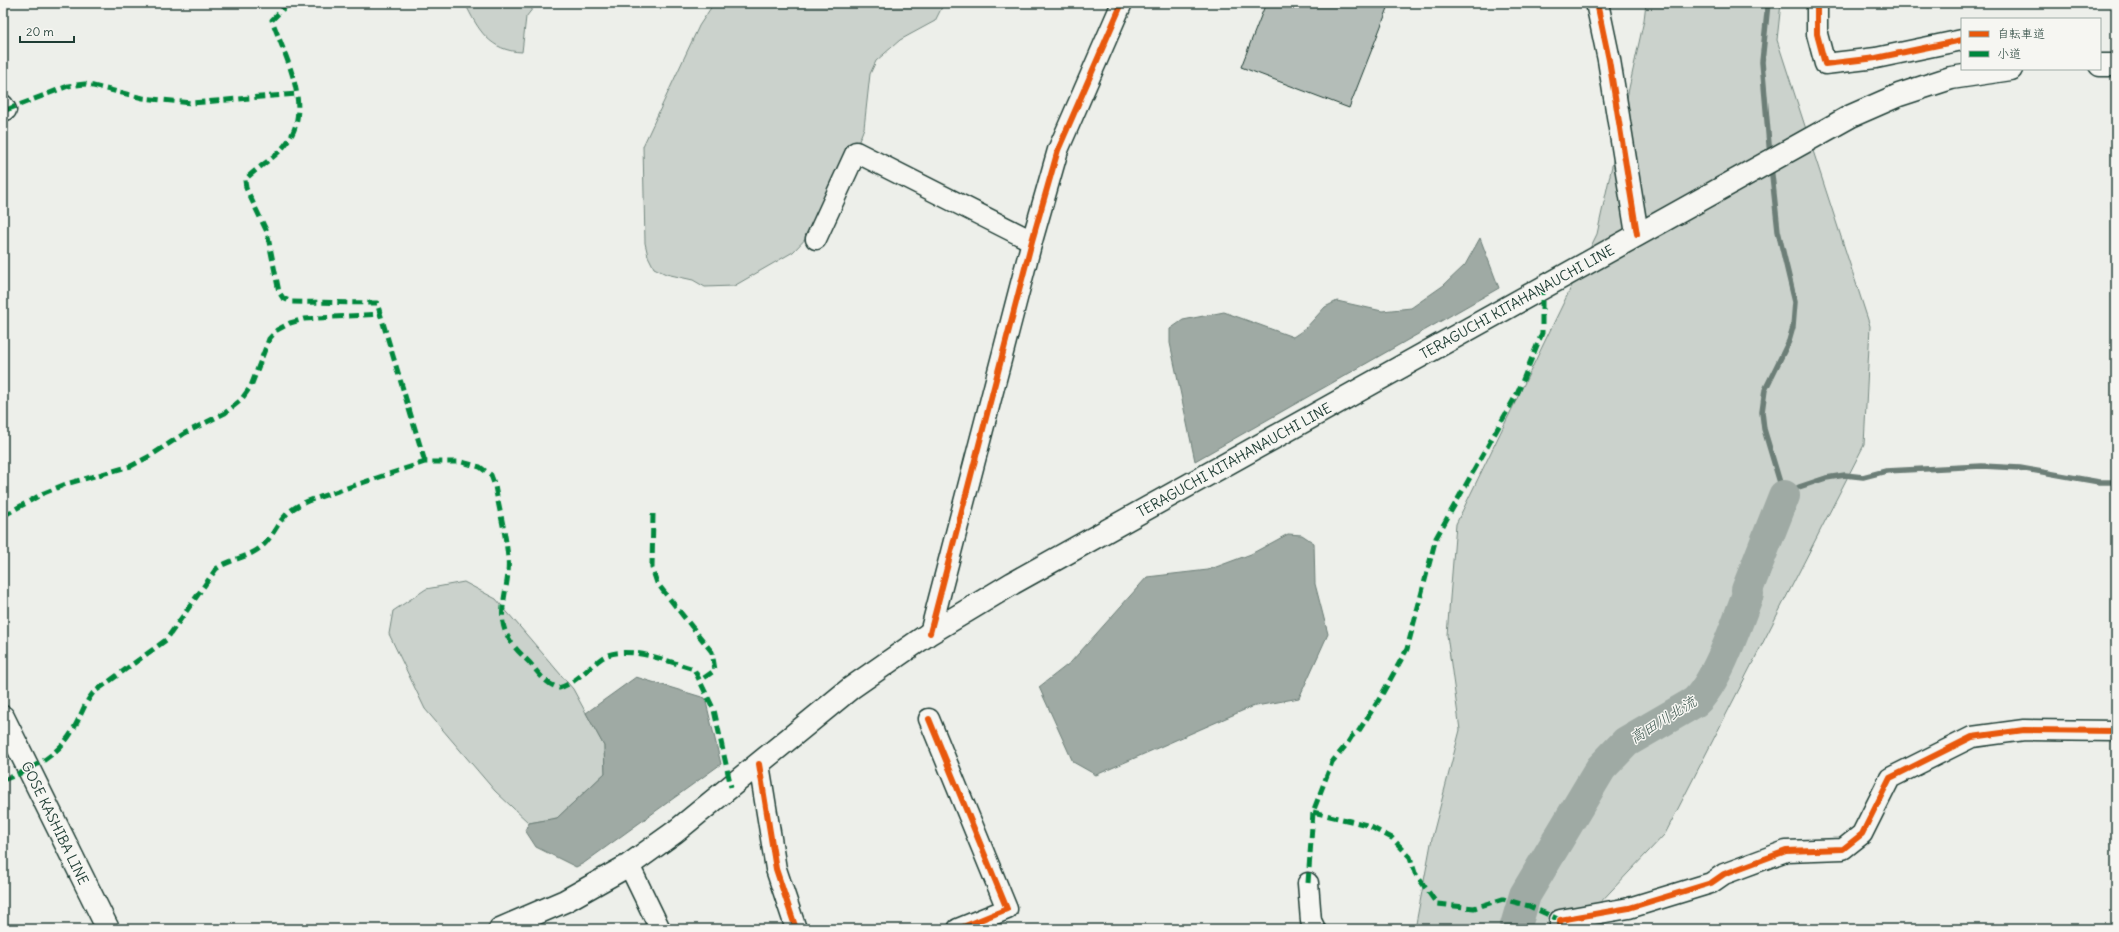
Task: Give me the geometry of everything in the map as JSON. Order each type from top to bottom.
[{"type":"main road","points":[[1597,3],[1610,60],[1636,234]]},
{"type":"main road","points":[[2101,65],[2116,65]]},
{"type":"main road","name":"TERAGUCHI KITAHANAUCHI LINE","points":[[500,929],[565,901],[629,865],[675,832],[851,688],[930,633],[1013,583],[1636,234],[1851,116],[1899,95],[1952,78],[2004,70]]},
{"type":"main road","name":"GOSE KASHIBA LINE","points":[[3,717],[108,929]]},
{"type":"street","points":[[930,633],[1032,241],[1058,150],[1122,3]]},
{"type":"street","points":[[1817,3],[1817,34],[1825,64],[1876,58],[1961,40]]},
{"type":"street","points":[[816,239],[856,152],[1032,241]]},
{"type":"street","points":[[928,719],[1006,909],[958,929]]},
{"type":"street","points":[[1560,929],[1560,920],[1629,908],[1696,888],[1711,883],[1724,874],[1786,851],[1843,849],[1862,834],[1890,778],[1972,737],[2024,730],[2116,731]]},
{"type":"street","points":[[759,764],[776,869],[796,929]]},
{"type":"street","points":[[629,865],[660,929]]},
{"type":"street","points":[[1308,883],[1311,920],[1315,929]]},
{"type":"shaded area","points":[[465,3],[537,3],[526,17],[522,52],[501,48],[486,37],[475,22]]},
{"type":"shaded area","points":[[714,3],[944,3],[935,21],[900,40],[876,61],[870,74],[864,128],[832,211],[793,252],[734,286],[705,287],[693,280],[666,274],[654,268],[648,256],[645,243],[643,146],[699,26]]},
{"type":"shaded area","points":[[1646,3],[1781,3],[1777,40],[1870,326],[1864,445],[1665,834],[1575,929],[1415,929],[1432,838],[1460,730],[1447,635],[1456,524],[1597,234],[1644,20]]},
{"type":"shaded area","points":[[1480,238],[1499,288],[1195,461],[1170,343],[1170,329],[1183,320],[1224,312],[1293,337],[1305,329],[1325,307],[1337,301],[1382,311],[1411,308],[1444,285],[1465,265]]},
{"type":"shaded area","points":[[1288,534],[1302,535],[1314,543],[1315,584],[1328,634],[1299,698],[1251,707],[1096,775],[1073,762],[1039,687],[1071,662],[1147,577],[1208,570],[1251,554]]},
{"type":"shaded area","points":[[464,582],[496,599],[573,689],[604,746],[605,773],[557,818],[529,823],[495,791],[425,709],[389,634],[393,611],[426,589]]},
{"type":"shaded area","points":[[636,677],[705,698],[721,764],[584,863],[576,867],[536,847],[525,830],[529,823],[557,818],[605,773],[604,746],[586,713]]},
{"type":"building","points":[[1266,3],[1390,3],[1349,108],[1241,67]]},
{"type":"waterway","points":[[1768,3],[1762,62],[1770,156]]},
{"type":"waterway","name":"高田川北流","points":[[1771,166],[1778,231],[1795,302],[1793,327],[1789,341],[1765,390],[1762,412],[1764,429],[1784,496],[1799,487],[1826,478],[1845,475],[1863,477],[1886,471],[1982,466],[2020,468],[2099,482],[2116,482]]},
{"type":"waterway","name":"高田川北流","points":[[1515,929],[1525,895],[1601,768],[1626,742],[1695,702],[1711,681],[1719,667],[1732,636],[1748,594],[1747,590],[1784,496]]},
{"type":"marked path","points":[[289,3],[272,20],[295,83],[297,116],[294,131],[281,150],[245,180],[246,188],[267,232],[279,292],[283,298],[291,302],[377,303],[425,462]]},
{"type":"marked path","points":[[6,110],[68,86],[85,84],[143,98],[192,103],[296,94]]},
{"type":"marked path","points":[[1308,883],[1313,812],[1332,762],[1352,736],[1358,732],[1380,698],[1407,649],[1436,538],[1518,392],[1542,333],[1542,288]]},
{"type":"marked path","points":[[3,516],[44,493],[66,484],[131,466],[150,456],[185,433],[225,413],[241,400],[251,386],[269,339],[277,330],[290,323],[304,319],[380,314]]},
{"type":"marked path","points":[[3,780],[34,766],[53,754],[68,738],[87,701],[93,693],[166,640],[216,569],[250,554],[264,545],[282,520],[293,509],[308,501],[425,462],[462,462],[480,467],[491,475],[495,486],[508,558],[503,608],[504,627],[514,647],[543,678],[550,684],[559,688],[571,683],[602,658],[623,652],[660,658],[694,669],[714,710],[731,787]]},
{"type":"marked path","points":[[653,514],[652,568],[657,583],[712,652],[715,670],[700,681]]},
{"type":"marked path","points":[[1313,812],[1367,825],[1392,838],[1410,857],[1415,873],[1437,904],[1474,908],[1503,899],[1529,906],[1560,920]]},
{"type":"cycle path","points":[[930,633],[1032,241],[1058,150],[1122,3]]},
{"type":"cycle path","points":[[1597,3],[1609,60],[1637,234]]},
{"type":"cycle path","points":[[1817,3],[1817,34],[1825,64],[1876,58],[1961,40]]},
{"type":"cycle path","points":[[929,719],[1007,909],[958,929]]},
{"type":"cycle path","points":[[1560,929],[1560,920],[1629,908],[1711,883],[1724,874],[1786,851],[1843,849],[1862,834],[1890,778],[1972,737],[2024,730],[2116,731]]},
{"type":"cycle path","points":[[759,764],[776,869],[796,929]]}]
